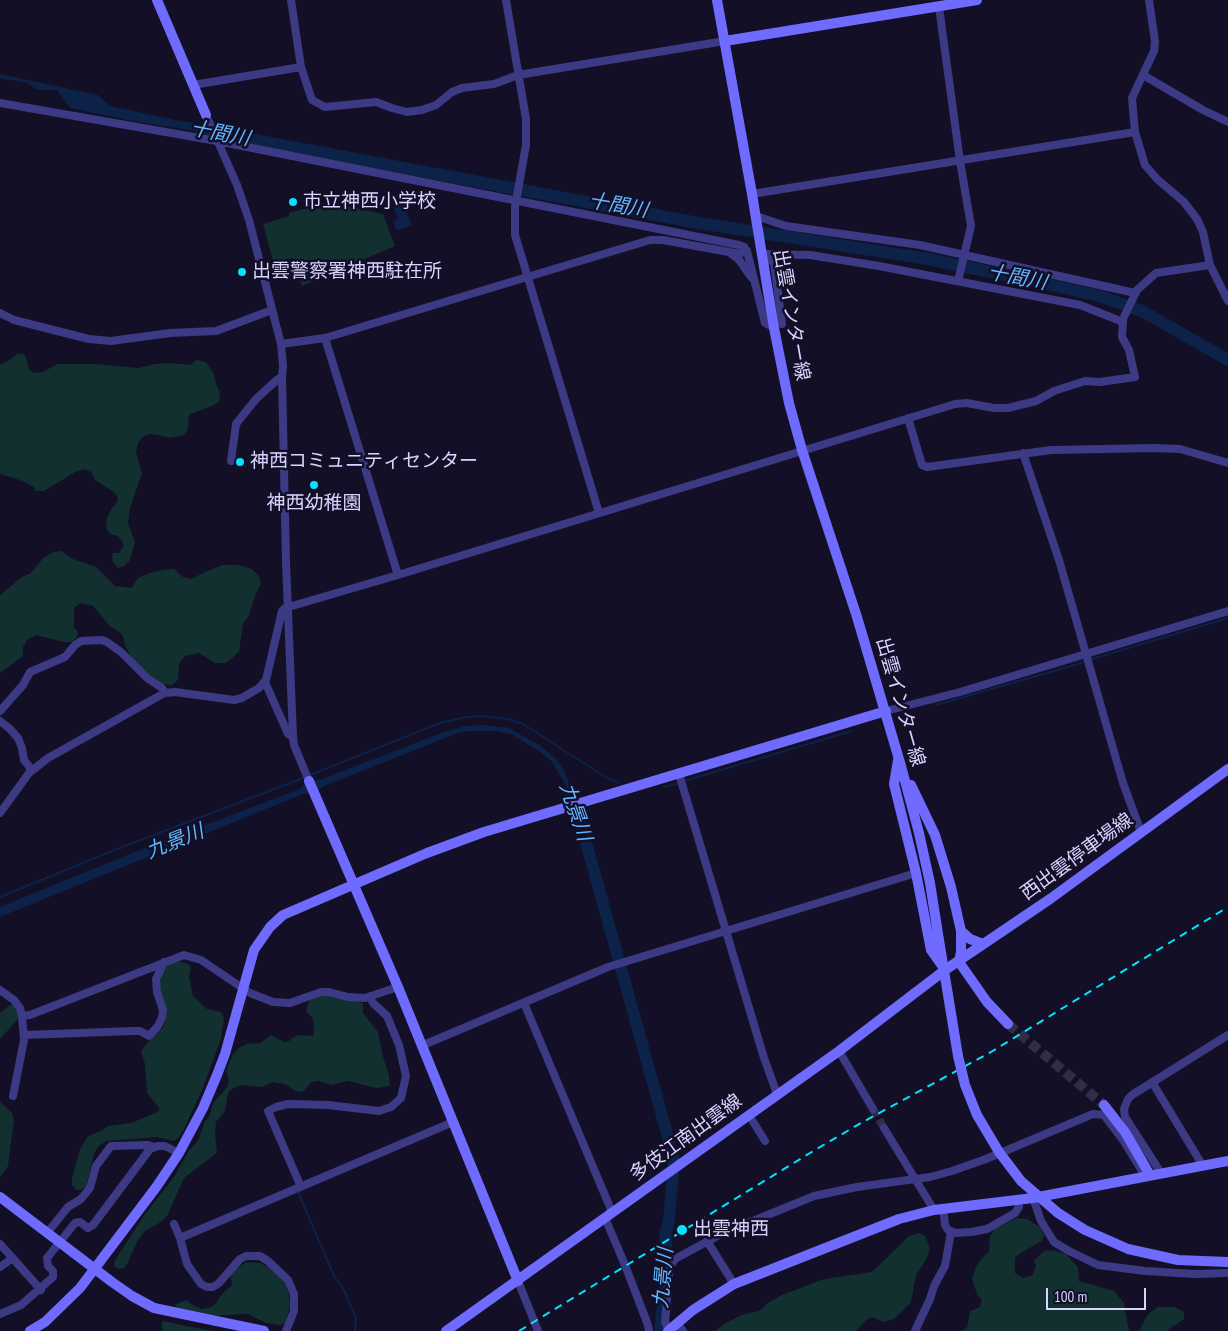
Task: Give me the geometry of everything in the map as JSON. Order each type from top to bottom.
[{"type":"street","points":[[157,0],[250,220],[281,344],[288,607],[294,745],[398,987],[538,1331]]},
{"type":"street","points":[[291,0],[301,67],[312,100],[325,107],[376,102],[407,112],[422,110],[436,105],[452,92],[462,88],[494,84],[518,75],[977,0]]},
{"type":"street","points":[[506,0],[526,119],[526,145],[514,215],[515,235],[599,513]]},
{"type":"street","name":"出雲インター線","points":[[718,0],[756,219],[764,254],[781,364],[802,450],[886,711],[900,761],[926,866],[958,1056],[965,1085],[990,1139],[1008,1165],[1033,1192],[1058,1213],[1085,1230],[1128,1249],[1178,1260],[1228,1262]]},
{"type":"street","points":[[1149,0],[1155,42],[1154,52],[1132,98],[1135,132],[1145,165],[1156,179],[1184,202],[1197,219],[1203,232],[1210,265],[1228,301]]},
{"type":"street","points":[[940,7],[960,162],[971,226],[958,279]]},
{"type":"street","points":[[193,85],[301,67]]},
{"type":"street","points":[[1143,75],[1203,110],[1228,122]]},
{"type":"street","points":[[0,103],[216,139],[739,245],[744,247],[746,251],[765,323],[769,325]]},
{"type":"street","points":[[752,194],[960,162],[1135,132]]},
{"type":"street","points":[[756,219],[786,226],[920,245],[1134,295]]},
{"type":"street","points":[[281,344],[325,338],[650,240],[663,240],[740,254]]},
{"type":"street","points":[[728,252],[739,260],[755,284]]},
{"type":"street","points":[[764,254],[810,255],[958,279],[1080,306],[1123,321]]},
{"type":"street","points":[[764,254],[774,262],[782,324]]},
{"type":"street","points":[[0,813],[32,770],[54,753],[165,693],[184,693],[234,700],[246,696],[259,688],[265,682],[282,612],[288,607],[954,404],[968,403],[994,408],[1008,408],[1036,401],[1054,391],[1085,381],[1100,382],[1135,377],[1129,350],[1122,337],[1123,321],[1134,295],[1156,273],[1210,265]]},
{"type":"street","points":[[0,313],[10,319],[24,323],[89,338],[111,341],[170,333],[216,331],[272,310]]},
{"type":"street","points":[[325,338],[398,575]]},
{"type":"street","points":[[231,461],[236,424],[256,399],[282,377]]},
{"type":"street","points":[[908,418],[922,466],[936,466],[1050,450],[1180,449],[1228,463]]},
{"type":"street","points":[[1023,453],[1059,560],[1123,783],[1142,832]]},
{"type":"street","points":[[30,1331],[45,1322],[80,1288],[157,1186],[179,1153],[203,1108],[225,1054],[254,950],[270,926],[290,911],[456,842],[886,711],[960,692],[1228,611]]},
{"type":"street","points":[[0,711],[23,685],[30,672],[65,657],[81,641],[102,640],[107,642],[121,652],[147,678],[164,690],[165,693]]},
{"type":"street","points":[[265,682],[288,734],[293,737]]},
{"type":"street","points":[[0,721],[18,738],[24,760],[32,770]]},
{"type":"street","points":[[900,761],[894,784],[916,873],[930,950],[945,970]]},
{"type":"street","points":[[900,761],[935,835],[951,887],[962,931],[959,962],[987,1002],[1008,1024]]},
{"type":"street","name":"西出雲停車場線","points":[[945,970],[1050,899],[1228,769]]},
{"type":"street","points":[[679,774],[764,1058],[777,1094]]},
{"type":"street","points":[[421,1046],[612,966],[916,873]]},
{"type":"street","points":[[962,931],[970,939],[983,944]]},
{"type":"street","points":[[22,1016],[30,1015],[180,955],[201,960],[243,989],[273,1002],[290,1002],[321,992],[357,998],[370,997],[398,987]]},
{"type":"street","points":[[24,1035],[140,1031],[149,1036],[158,1026],[162,1017],[163,1010],[157,992],[156,975],[163,967],[164,962]]},
{"type":"street","name":"多伎江南出雲線","points":[[446,1331],[839,1051],[945,970]]},
{"type":"street","points":[[0,990],[14,1000],[20,1008],[22,1016],[24,1035],[13,1096]]},
{"type":"street","points":[[300,1187],[268,1111],[282,1104],[288,1104],[328,1105],[379,1111],[391,1107],[401,1098],[406,1076],[399,1045],[387,1016],[373,1003],[370,997]]},
{"type":"street","points":[[524,1003],[608,1215],[649,1331]]},
{"type":"street","points":[[1152,1175],[1124,1111],[1130,1097],[1228,1035]]},
{"type":"street","points":[[839,1051],[873,1109]]},
{"type":"street","points":[[1152,1082],[1203,1166]]},
{"type":"street","points":[[1104,1105],[1126,1132],[1152,1175]]},
{"type":"street","points":[[1152,1175],[1104,1115],[1093,1114],[952,1171],[814,1196],[747,1222],[675,1259],[671,1265],[665,1322],[674,1329],[692,1310],[734,1284],[899,1219],[938,1209],[1018,1201],[1228,1161]]},
{"type":"street","points":[[748,1115],[765,1142]]},
{"type":"street","points":[[180,1238],[453,1122]]},
{"type":"street","points":[[884,1128],[915,1179],[938,1209],[945,1225],[951,1232],[971,1232],[995,1225],[1015,1212],[1019,1207],[1018,1201]]},
{"type":"street","points":[[47,1233],[68,1207],[81,1200],[90,1188],[96,1166],[111,1146],[165,1146],[179,1153]]},
{"type":"street","points":[[0,1314],[22,1305],[41,1290],[53,1277],[53,1271],[48,1266],[47,1258],[75,1223],[80,1222],[88,1228],[93,1225],[154,1147]]},
{"type":"street","points":[[0,1197],[132,1296],[154,1308],[264,1331]]},
{"type":"street","points":[[1033,1198],[1041,1221],[1054,1242],[1098,1265],[1145,1271],[1194,1274],[1228,1273]]},
{"type":"street","points":[[174,1224],[187,1264],[201,1284],[207,1287],[216,1286],[240,1259],[246,1256],[260,1256],[288,1280],[294,1294],[294,1311],[286,1331]]},
{"type":"street","points":[[915,1331],[934,1286],[945,1266],[951,1232]]},
{"type":"street","points":[[707,1241],[734,1284]]},
{"type":"street","points":[[0,1244],[41,1290]]},
{"type":"street","points":[[0,1267],[13,1258]]},
{"type":"green space","points":[[327,202],[383,214],[395,246],[302,286],[292,258],[274,264],[263,224],[289,216],[289,213]]},
{"type":"green space","points":[[23,353],[29,370],[34,373],[43,372],[57,364],[97,364],[138,368],[171,363],[191,365],[196,360],[206,362],[214,374],[220,393],[219,402],[190,414],[188,419],[189,425],[185,435],[170,438],[150,434],[143,437],[138,443],[136,452],[142,473],[130,508],[128,523],[135,542],[130,560],[124,566],[118,568],[113,562],[112,556],[113,553],[119,553],[123,543],[118,536],[110,534],[106,528],[107,518],[118,498],[114,492],[95,480],[91,472],[85,469],[77,471],[44,491],[36,491],[34,487],[23,481],[0,474],[0,365],[17,354]]},
{"type":"green space","points":[[61,551],[73,559],[96,567],[115,586],[131,588],[138,578],[163,570],[174,569],[183,577],[191,579],[223,565],[238,565],[252,569],[259,576],[261,584],[249,615],[243,624],[239,652],[226,663],[215,663],[199,653],[185,656],[179,664],[178,680],[172,685],[160,684],[133,661],[122,634],[110,626],[93,606],[81,603],[74,608],[74,627],[78,632],[77,637],[72,642],[64,642],[36,635],[27,640],[23,647],[23,656],[0,673],[0,595],[22,577],[31,573],[44,557]]},
{"type":"green space","points":[[177,961],[188,964],[191,967],[189,977],[193,996],[207,1009],[221,1012],[224,1018],[221,1039],[203,1088],[182,1133],[177,1139],[173,1141],[157,1137],[106,1141],[98,1147],[94,1154],[86,1187],[76,1190],[72,1185],[72,1178],[80,1149],[88,1136],[108,1126],[131,1123],[160,1109],[147,1093],[145,1064],[141,1052],[145,1045],[163,1028],[167,1012],[158,987],[160,974],[171,962]]},
{"type":"green space","points":[[325,994],[363,1003],[363,1013],[378,1032],[390,1086],[376,1088],[348,1081],[331,1085],[319,1081],[312,1082],[303,1091],[298,1092],[284,1084],[273,1082],[262,1087],[244,1085],[232,1089],[228,1093],[225,1111],[216,1122],[217,1153],[184,1178],[167,1216],[158,1224],[145,1231],[138,1240],[124,1268],[118,1269],[114,1266],[115,1260],[145,1214],[174,1177],[189,1150],[198,1141],[213,1103],[227,1087],[229,1080],[226,1071],[233,1054],[247,1044],[260,1043],[271,1035],[284,1042],[298,1035],[313,1036],[313,1019],[307,1012],[307,1007],[310,1000]]},
{"type":"green space","points":[[10,1005],[14,1005],[19,1018],[0,1039],[0,1013]]},
{"type":"green space","points":[[0,1102],[12,1113],[14,1120],[8,1166],[0,1178]]},
{"type":"green space","points":[[1017,1218],[1027,1219],[1040,1227],[1044,1236],[1042,1241],[1015,1258],[1015,1273],[1023,1278],[1033,1275],[1036,1265],[1034,1261],[1044,1251],[1052,1250],[1066,1254],[1078,1267],[1079,1281],[1114,1291],[1124,1303],[1129,1331],[960,1331],[967,1328],[970,1311],[980,1307],[982,1301],[977,1294],[972,1279],[976,1267],[989,1252],[990,1236],[995,1229]]},
{"type":"green space","points":[[920,1233],[925,1236],[930,1248],[927,1258],[916,1275],[911,1302],[894,1319],[883,1322],[872,1317],[866,1320],[856,1331],[715,1331],[741,1315],[759,1311],[782,1295],[824,1279],[872,1272],[909,1236]]},
{"type":"green space","points":[[246,1262],[260,1263],[278,1273],[286,1285],[290,1304],[286,1322],[281,1325],[266,1323],[248,1314],[211,1316],[194,1314],[177,1308],[175,1305],[186,1300],[202,1309],[211,1307],[232,1285],[230,1274]]},
{"type":"green space","points":[[1158,1307],[1174,1307],[1184,1312],[1184,1319],[1166,1331],[1139,1331],[1148,1314]]},
{"type":"green space","points":[[162,1322],[213,1331],[162,1331]]},
{"type":"water","points":[[0,74],[98,95],[111,106],[208,125],[213,134],[127,120],[70,108],[57,90],[40,90],[27,83],[0,78]]},
{"type":"water","points":[[402,202],[412,225],[397,231],[393,222],[398,219],[393,206]]},
{"type":"water","points":[[484,725],[509,728],[541,746],[557,760],[565,772],[575,800],[571,801],[567,787],[552,762],[539,751],[514,735],[497,731],[469,731],[455,734],[324,786],[319,790],[303,794],[0,917],[0,907],[137,851],[300,789],[305,783],[322,779],[444,732],[465,726]]},
{"type":"waterway","name":"十間川","points":[[201,130],[693,222],[928,259],[1030,280],[1099,296],[1142,311],[1228,360]]},
{"type":"waterway","points":[[1089,660],[1228,618]]},
{"type":"waterway","points":[[936,705],[1085,662]]},
{"type":"waterway","points":[[310,775],[440,723],[481,716],[508,719],[523,724],[607,778],[619,783]]},
{"type":"waterway","points":[[684,781],[852,731]]},
{"type":"waterway","points":[[0,897],[117,849],[306,777]]},
{"type":"waterway","points":[[664,787],[680,783]]},
{"type":"waterway","name":"九景川","points":[[571,794],[674,1159],[669,1220],[665,1236],[668,1257],[660,1331]]},
{"type":"waterway","points":[[298,1192],[334,1276],[344,1290],[356,1318],[355,1331]]},
{"type":"tunnel","points":[[1008,1024],[1104,1105]]},
{"type":"tunnel","points":[[873,1109],[884,1128]]},
{"type":"railway","points":[[519,1331],[810,1153],[991,1052],[1228,907]]},
{"type":"place","name":"市立神西小学校","points":[[293,202]]},
{"type":"place","name":"出雲警察署神西駐在所","points":[[242,272]]},
{"type":"place","name":"神西コミュニティセンター","points":[[240,462]]},
{"type":"place","name":"神西幼稚園","points":[[314,485]]},
{"type":"place","name":"出雲神西","points":[[682,1230]]}]
